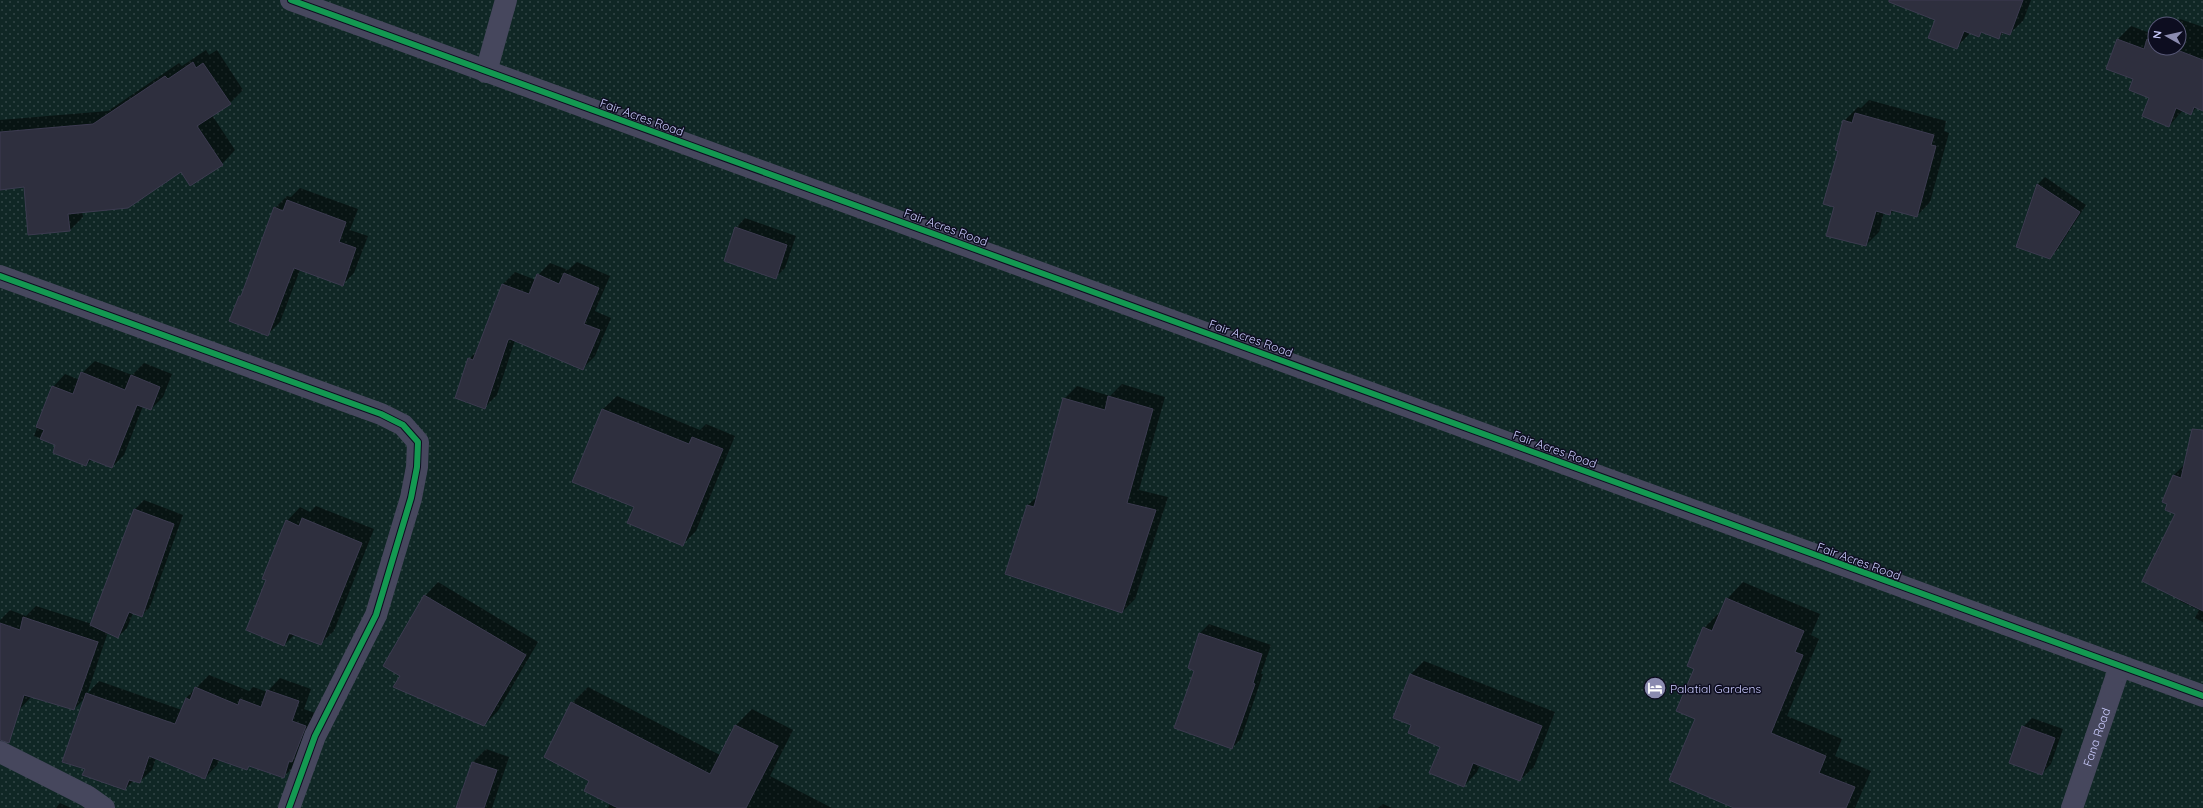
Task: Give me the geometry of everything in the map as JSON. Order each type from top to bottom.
[{"type":"street","name":"Fair Acres Road","points":[[291,0],[1954,607],[2203,696]]},
{"type":"street","points":[[486,72],[506,0]]},
{"type":"street","points":[[0,276],[381,414],[403,425],[418,442],[417,467],[411,498],[376,615],[315,736],[290,808]]},
{"type":"street","name":"Fana Road","points":[[2072,808],[2120,666]]},
{"type":"street","points":[[0,752],[87,796],[104,808]]},
{"type":"green space","points":[[0,0],[2203,0],[2203,808],[0,808]]},
{"type":"building","points":[[1889,0],[2023,0],[2010,35],[2001,32],[1999,39],[1981,32],[1979,37],[1964,31],[1957,49],[1928,38],[1935,20],[1889,2]]},
{"type":"building","points":[[2117,39],[2144,49],[2147,39],[2147,56],[2187,56],[2187,54],[2203,60],[2203,111],[2194,107],[2191,115],[2176,108],[2169,127],[2142,116],[2149,98],[2129,90],[2133,79],[2106,69]]},
{"type":"building","points":[[193,62],[196,68],[203,63],[231,104],[197,126],[223,165],[190,186],[181,172],[128,208],[68,214],[70,231],[28,235],[24,187],[0,190],[0,132],[93,124],[165,76],[168,79]]},
{"type":"building","points":[[1855,113],[1934,135],[1931,145],[1936,146],[1917,217],[1891,210],[1890,215],[1876,211],[1866,246],[1826,236],[1834,207],[1823,204],[1838,151],[1835,150],[1843,120],[1852,123]]},
{"type":"building","points":[[2037,184],[2080,212],[2050,259],[2016,247]]},
{"type":"building","points":[[287,200],[346,222],[339,242],[356,248],[343,286],[294,268],[268,336],[229,321],[239,296],[241,296],[274,207],[283,211]]},
{"type":"building","points":[[735,227],[787,245],[776,279],[724,261]]},
{"type":"building","points":[[564,273],[599,288],[584,324],[600,330],[583,370],[510,339],[508,340],[485,409],[455,398],[468,358],[473,360],[502,284],[529,294],[537,274],[559,284]]},
{"type":"building","points":[[81,372],[125,390],[131,375],[160,387],[151,410],[137,405],[112,468],[89,459],[86,466],[53,453],[55,445],[40,439],[44,430],[36,427],[52,386],[73,394]]},
{"type":"building","points":[[1108,396],[1153,409],[1127,503],[1156,510],[1122,613],[1005,574],[1027,505],[1034,507],[1063,398],[1105,410]]},
{"type":"building","points":[[602,409],[689,444],[692,437],[723,449],[683,546],[627,523],[634,507],[572,482]]},
{"type":"building","points":[[2192,429],[2203,430],[2203,611],[2142,581],[2175,514],[2165,510],[2167,504],[2162,502],[2173,475],[2181,478]]},
{"type":"building","points":[[134,509],[174,524],[142,617],[129,612],[118,638],[90,625]]},
{"type":"building","points":[[302,518],[362,543],[321,645],[289,633],[284,646],[246,630],[266,580],[262,579],[286,520],[299,526]]},
{"type":"building","points":[[424,595],[526,655],[484,726],[393,687],[400,676],[383,666]]},
{"type":"building","points":[[1726,598],[1804,631],[1795,652],[1803,655],[1771,733],[1826,756],[1819,773],[1855,787],[1846,808],[1734,808],[1669,780],[1695,719],[1676,711],[1694,669],[1687,666],[1703,627],[1712,631]]},
{"type":"building","points":[[23,617],[98,642],[74,710],[24,695],[9,743],[0,740],[0,623],[20,630]]},
{"type":"building","points":[[1199,633],[1262,654],[1253,683],[1255,684],[1232,749],[1174,728],[1194,671],[1188,668]]},
{"type":"building","points":[[1410,674],[1542,726],[1520,781],[1473,763],[1464,787],[1429,773],[1440,747],[1408,733],[1411,725],[1393,718]]},
{"type":"building","points":[[195,687],[238,705],[240,699],[261,707],[267,690],[299,701],[292,721],[306,726],[292,762],[289,761],[284,778],[249,766],[247,770],[213,758],[205,779],[149,756],[140,783],[129,780],[125,790],[82,775],[85,769],[62,762],[86,693],[175,724],[186,698],[190,700]]},
{"type":"building","points":[[571,702],[710,774],[735,725],[778,746],[746,808],[618,808],[584,791],[589,781],[544,757]]},
{"type":"building","points":[[2022,726],[2055,738],[2042,775],[2009,763]]},
{"type":"building","points":[[472,762],[497,770],[484,808],[456,808]]},
{"type":"cycle path","points":[[291,0],[2203,696]]},
{"type":"cycle path","points":[[0,276],[381,414],[403,425],[418,442],[417,467],[411,498],[376,615],[315,736],[289,808]]},
{"type":"place","name":"Palatial Gardens","points":[[1655,688]]}]
